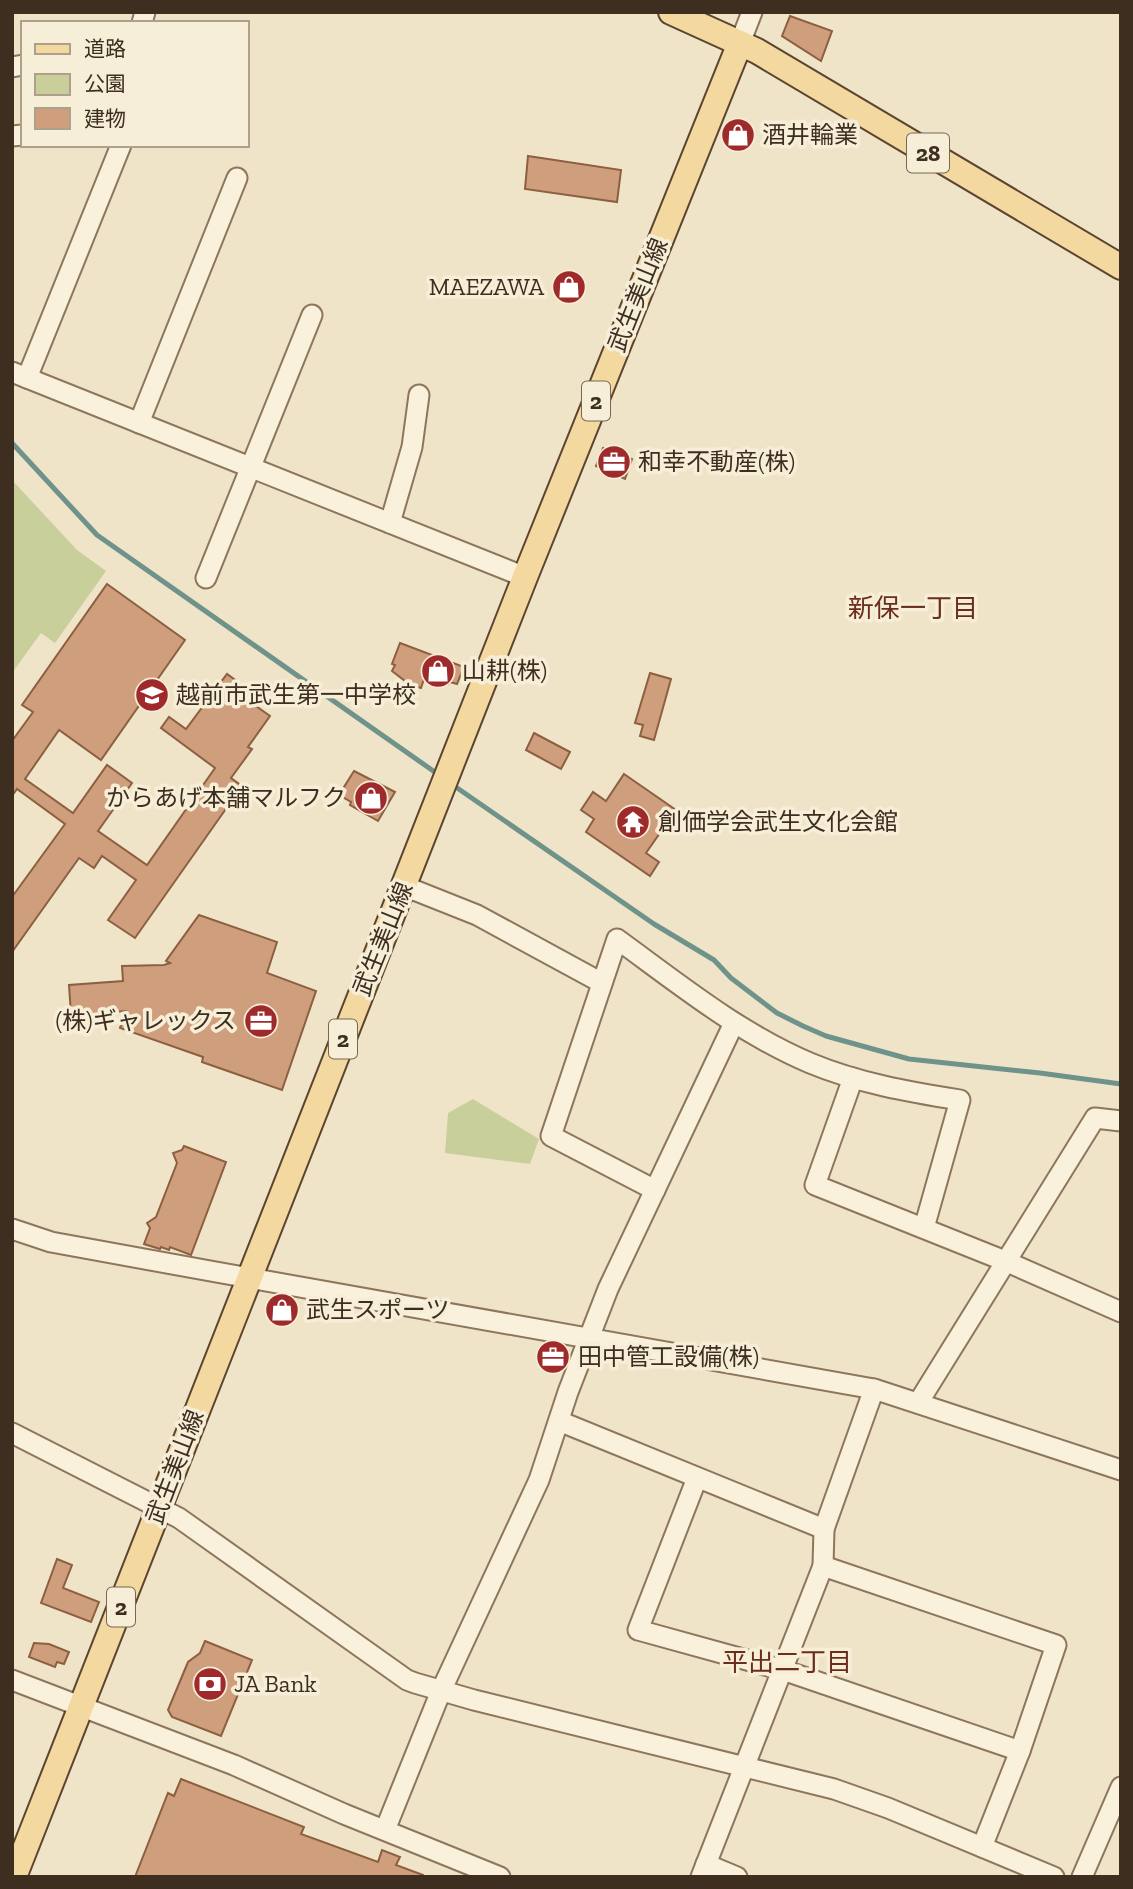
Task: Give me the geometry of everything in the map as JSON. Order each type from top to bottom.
[{"type":"main road","name":"28","points":[[671,12],[740,43],[1118,265]]},
{"type":"main road","name":"武生美山線","points":[[14,1877],[525,577],[740,43]]},
{"type":"street","points":[[740,43],[752,12]]},
{"type":"street","points":[[120,147],[20,375],[525,577]]},
{"type":"street","points":[[139,423],[237,178]]},
{"type":"street","points":[[206,579],[312,315]]},
{"type":"street","points":[[390,523],[412,447],[419,395]]},
{"type":"street","points":[[404,886],[477,915],[602,983]]},
{"type":"street","points":[[655,1190],[551,1136],[617,939],[734,1023],[808,1062],[889,1088],[960,1100],[924,1228]]},
{"type":"street","points":[[385,1830],[441,1691],[526,1510],[608,1289],[734,1023]]},
{"type":"street","points":[[853,1078],[815,1185],[1005,1261],[1121,1312]]},
{"type":"street","points":[[918,1402],[1095,1118],[1121,1121]]},
{"type":"street","points":[[12,1229],[51,1242],[874,1390],[918,1402],[1121,1470]]},
{"type":"street","points":[[737,1877],[703,1870],[823,1566],[824,1529],[874,1390]]},
{"type":"street","points":[[559,1422],[824,1529]]},
{"type":"street","points":[[12,1433],[179,1518],[407,1680],[441,1691],[853,1795],[1054,1877]]},
{"type":"street","points":[[697,1478],[638,1630],[783,1670],[1020,1751]]},
{"type":"street","points":[[823,1566],[1056,1645],[1020,1751],[982,1847]]},
{"type":"street","points":[[12,1680],[234,1765],[500,1877]]},
{"type":"street","points":[[1082,1877],[1121,1787]]},
{"type":"green space","points":[[12,480],[77,550],[106,571],[55,643],[41,633],[12,673]]},
{"type":"green space","points":[[473,1099],[539,1139],[530,1164],[445,1153],[448,1113]]},
{"type":"building","points":[[790,16],[832,31],[821,61],[782,36]]},
{"type":"building","points":[[528,156],[621,170],[617,202],[525,189]]},
{"type":"building","points":[[603,448],[632,459],[625,479],[596,466]]},
{"type":"building","name":"越前市武生第一中学校","points":[[107,584],[185,640],[101,760],[59,730],[25,779],[73,813],[107,765],[132,783],[98,831],[147,865],[215,768],[161,728],[169,717],[186,729],[227,674],[261,699],[256,706],[270,716],[248,747],[252,749],[231,778],[242,786],[135,938],[108,920],[136,880],[102,856],[94,868],[79,858],[12,952],[12,897],[65,824],[17,789],[12,796],[12,741],[33,712],[22,705]]},
{"type":"building","points":[[400,643],[464,667],[457,684],[448,684],[425,676],[421,688],[409,684],[392,671]]},
{"type":"building","points":[[650,673],[671,679],[654,740],[640,736],[643,725],[635,723]]},
{"type":"building","points":[[534,733],[570,752],[561,769],[526,750]]},
{"type":"building","points":[[354,771],[395,792],[378,821],[350,805],[351,802],[339,795]]},
{"type":"building","points":[[624,774],[676,810],[646,853],[659,862],[650,876],[586,832],[594,819],[581,810],[593,792],[606,801]]},
{"type":"building","points":[[199,915],[277,942],[267,973],[316,991],[282,1090],[202,1062],[203,1057],[120,1028],[126,1011],[71,1015],[69,985],[123,981],[122,966],[170,963],[166,961]]},
{"type":"building","points":[[184,1146],[226,1162],[191,1255],[170,1247],[169,1250],[160,1249],[144,1244],[150,1228],[147,1223],[156,1217],[177,1163],[173,1153],[182,1150]]},
{"type":"building","points":[[545,1343],[566,1351],[560,1369],[540,1361]]},
{"type":"building","points":[[57,1559],[72,1565],[63,1588],[99,1602],[91,1622],[41,1603]]},
{"type":"building","points":[[205,1641],[252,1660],[221,1736],[172,1717],[168,1710],[188,1662],[200,1653]]},
{"type":"building","points":[[34,1643],[49,1644],[69,1652],[64,1664],[57,1662],[55,1667],[29,1657]]},
{"type":"building","points":[[181,1779],[304,1827],[301,1834],[378,1862],[382,1850],[400,1857],[396,1865],[423,1877],[135,1877],[168,1793],[174,1796]]},
{"type":"waterway","points":[[12,443],[97,535],[439,775]]},
{"type":"waterway","points":[[450,783],[654,924],[714,960],[731,978],[777,1013],[803,1026],[826,1036],[909,1059],[1121,1084]]},
{"type":"place","name":"酒井輪業","points":[[738,135]]},
{"type":"place","name":"MAEZAWA","points":[[569,287]]},
{"type":"place","name":"和幸不動産(株)","points":[[614,462]]},
{"type":"place","name":"山耕(株)","points":[[438,671]]},
{"type":"place","name":"越前市武生第一中学校","points":[[152,695]]},
{"type":"place","name":"からあげ本舗マルフク","points":[[371,798]]},
{"type":"place","name":"創価学会武生文化会館","points":[[633,822]]},
{"type":"place","name":"(株)ギャレックス","points":[[261,1021]]},
{"type":"place","name":"武生スポーツ","points":[[282,1310]]},
{"type":"place","name":"田中管工設備(株)","points":[[553,1357]]},
{"type":"place","name":"JA Bank","points":[[210,1684]]},
{"type":"district","name":"新保一丁目","points":[[913,608]]},
{"type":"district","name":"平出二丁目","points":[[787,1662]]}]
